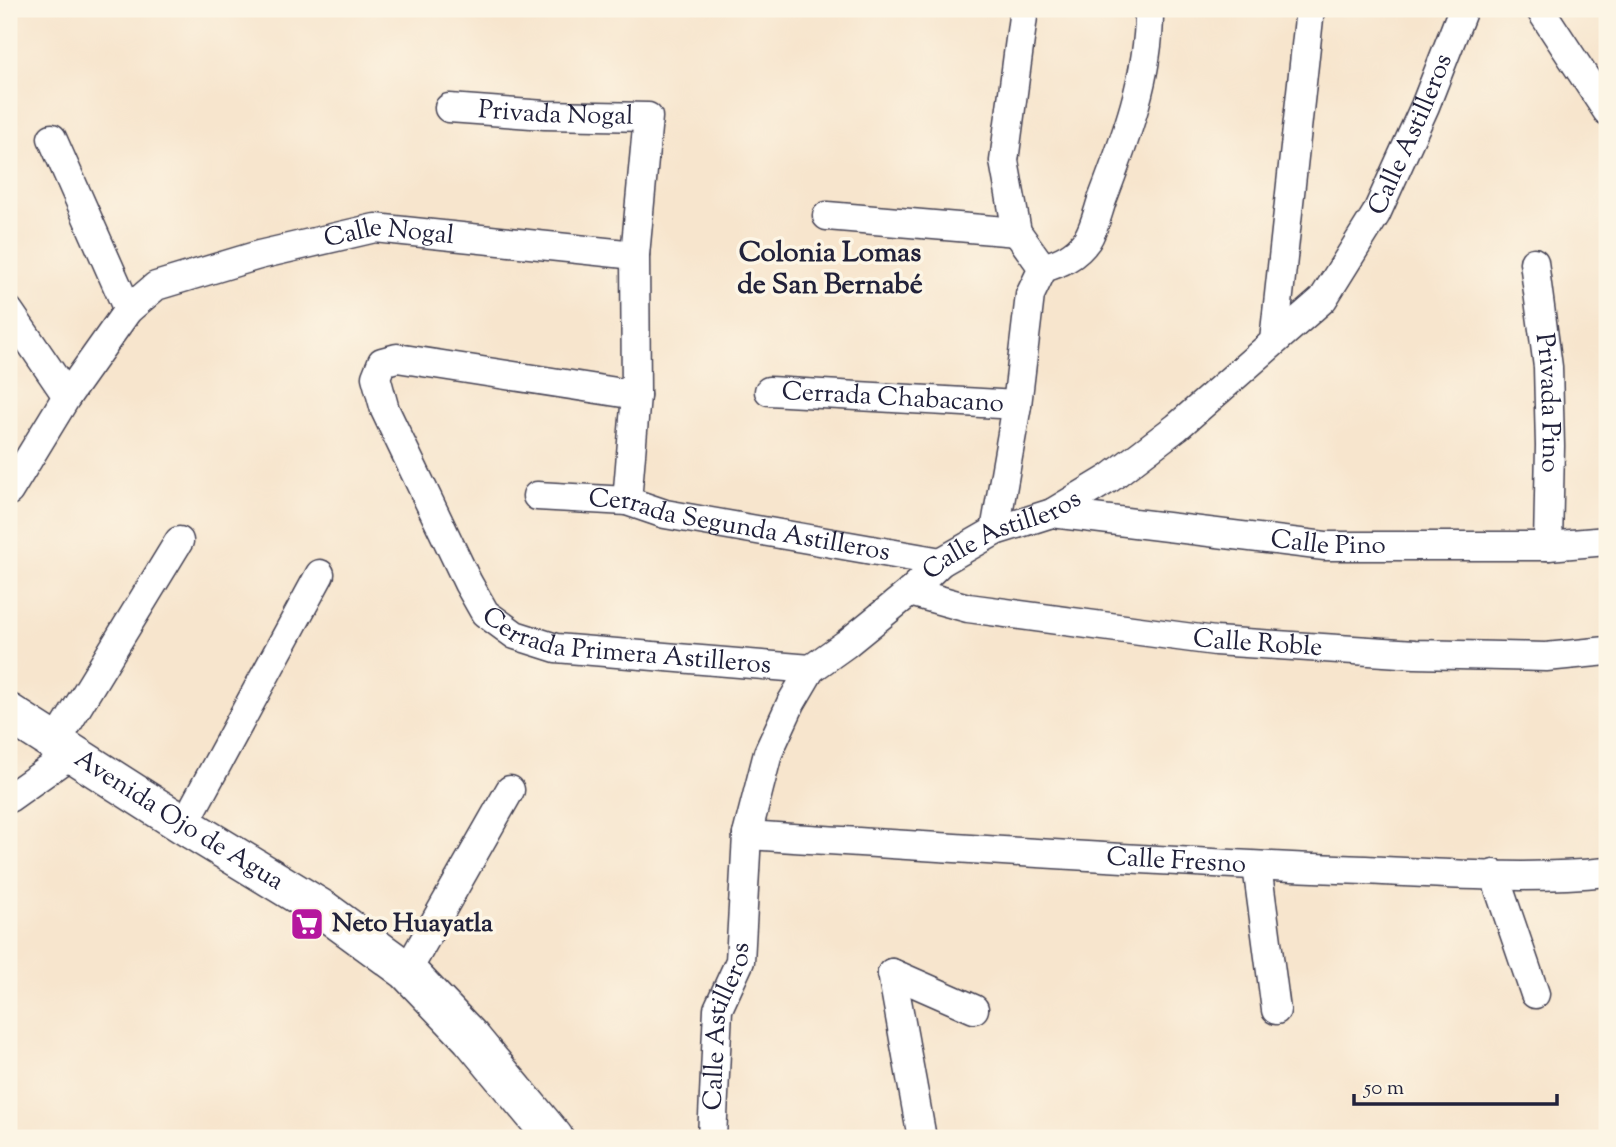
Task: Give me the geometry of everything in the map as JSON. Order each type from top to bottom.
[{"type":"street","points":[[1024,9],[1004,162],[1017,232],[1043,268]]},
{"type":"street","points":[[995,531],[1017,405],[1030,295],[1043,268],[1066,261],[1087,240],[1123,145],[1141,75],[1149,9]]},
{"type":"street","points":[[1275,341],[1310,9]]},
{"type":"street","name":"Calle Astilleros","points":[[712,1138],[718,1009],[740,961],[747,835],[768,753],[791,703],[811,669],[910,592],[941,562],[995,531],[1052,513],[1110,478],[1177,428],[1323,299],[1376,214],[1463,9]]},
{"type":"street","points":[[1540,9],[1607,111]]},
{"type":"street","name":"Privada Nogal","points":[[449,108],[545,115],[648,117],[635,256]]},
{"type":"street","points":[[52,138],[128,310]]},
{"type":"street","points":[[827,216],[1017,232]]},
{"type":"street","name":"Calle Nogal","points":[[9,491],[67,396],[128,310],[156,286],[259,255],[374,228],[635,256]]},
{"type":"street","points":[[627,501],[636,395],[635,256]]},
{"type":"street","name":"Privada Pino","points":[[1534,262],[1548,367],[1548,546]]},
{"type":"street","points":[[9,311],[67,396]]},
{"type":"street","name":"Cerrada Primera Astilleros","points":[[636,395],[397,358],[382,362],[376,377],[385,410],[468,583],[485,613],[515,635],[556,648],[811,669]]},
{"type":"street","name":"Cerrada Chabacano","points":[[769,391],[1017,405]]},
{"type":"street","name":"Cerrada Segunda Astilleros","points":[[537,496],[627,501],[665,514],[941,562]]},
{"type":"street","name":"Calle Pino","points":[[1052,513],[1325,546],[1548,546],[1607,541]]},
{"type":"street","points":[[9,797],[63,749],[179,541]]},
{"type":"street","points":[[184,825],[320,574]]},
{"type":"street","name":"Calle Roble","points":[[910,592],[968,608],[1215,641],[1441,655],[1546,657],[1607,651]]},
{"type":"street","name":"Avenida Ojo de Agua","points":[[9,713],[324,911],[407,971],[471,1038],[554,1138]]},
{"type":"street","points":[[407,971],[510,790]]},
{"type":"street","name":"Calle Fresno","points":[[747,835],[1258,866],[1494,874],[1607,872]]},
{"type":"street","points":[[1258,866],[1276,1010]]},
{"type":"street","points":[[1494,874],[1535,994]]},
{"type":"street","points":[[922,1138],[892,973],[974,1009]]},
{"type":"place","name":"Neto Huayatla","points":[[307,924]]},
{"type":"district","name":"Colonia Lomas de San Bernabé","points":[[830,270]]}]
